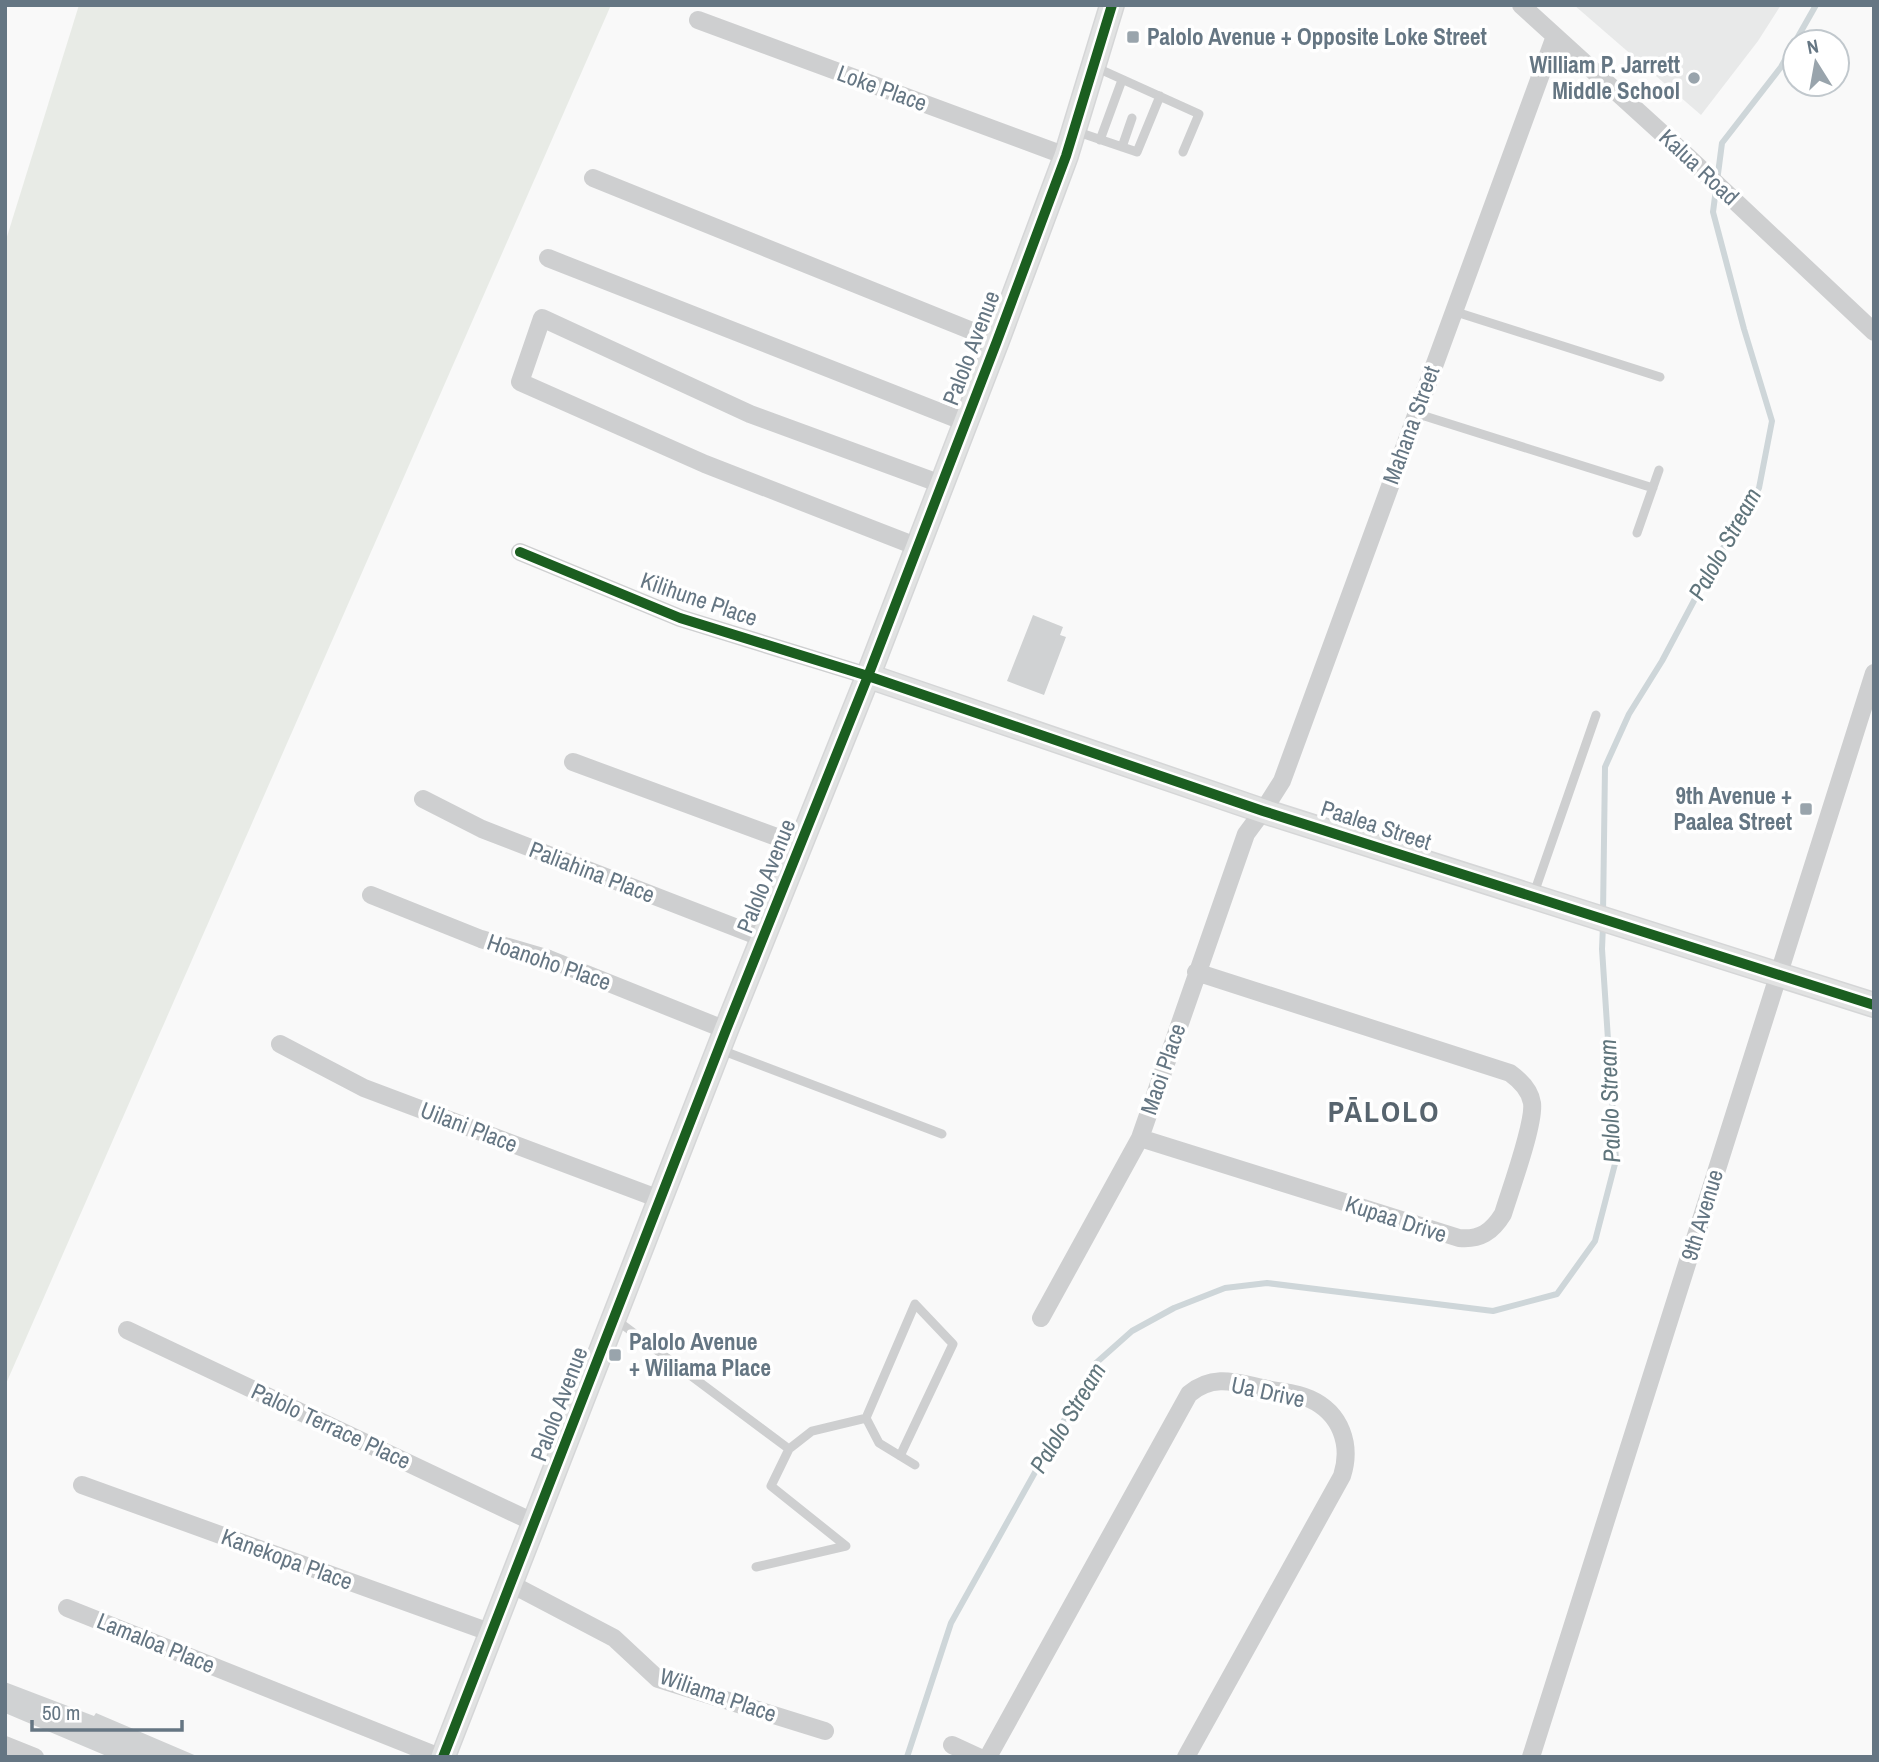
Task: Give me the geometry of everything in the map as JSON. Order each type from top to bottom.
[{"type":"street","name":"Palolo Avenue","points":[[441,1757],[868,676],[997,341],[1066,156],[1112,5]]},
{"type":"street","name":"Kalua Road","points":[[1521,5],[1874,332]]},
{"type":"street","name":"Loke Place","points":[[698,20],[1066,156]]},
{"type":"street","name":"Mahana Street","points":[[1264,811],[1282,781],[1555,36]]},
{"type":"street","points":[[593,178],[997,341]]},
{"type":"street","points":[[548,258],[965,422]]},
{"type":"street","points":[[918,547],[705,464],[520,382],[542,318],[750,414],[941,484]]},
{"type":"street","name":"Kilihune Place","points":[[520,552],[680,618],[868,676]]},
{"type":"street","name":"9th Avenue","points":[[1531,1757],[1874,673]]},
{"type":"street","name":"Paalea Street","points":[[868,676],[1264,811],[1612,924],[1874,1005]]},
{"type":"street","points":[[573,762],[801,846]]},
{"type":"street","name":"Paliahina Place","points":[[423,799],[482,830],[763,938]]},
{"type":"street","name":"Maoi Place","points":[[1041,1318],[1140,1138],[1246,834],[1264,811]]},
{"type":"street","name":"Hoanoho Place","points":[[371,895],[481,939],[549,959],[722,1040]]},
{"type":"street","name":"Kupaa Drive","points":[[1140,1138],[1459,1238],[1473,1239],[1485,1235],[1496,1226],[1503,1214],[1532,1114],[1528,1091],[1519,1080],[1510,1073],[1196,972]]},
{"type":"street","name":"Uilani Place","points":[[280,1044],[364,1087],[662,1200]]},
{"type":"street","name":"Palolo Terrace Place","points":[[127,1330],[535,1523]]},
{"type":"street","name":"Ua Drive","points":[[988,1757],[1189,1394],[1200,1385],[1216,1381],[1307,1398],[1322,1405],[1334,1417],[1346,1440],[1347,1462],[1342,1476],[1186,1757]]},
{"type":"street","name":"Kanekopa Place","points":[[82,1485],[492,1633]]},
{"type":"street","name":"Wiliama Place","points":[[511,1584],[614,1638],[658,1679],[825,1731]]},
{"type":"street","name":"Lamaloa Place","points":[[67,1608],[441,1757]]},
{"type":"street","points":[[5,1745],[35,1757]]},
{"type":"street","points":[[953,1745],[978,1757]]},
{"type":"lane","points":[[1093,67],[1122,80],[1141,94],[1160,96],[1199,114],[1183,152]]},
{"type":"lane","points":[[1100,139],[1122,80]]},
{"type":"lane","points":[[1074,131],[1137,152],[1160,96]]},
{"type":"lane","points":[[1122,147],[1132,118]]},
{"type":"lane","points":[[1452,311],[1660,377]]},
{"type":"lane","points":[[1415,414],[1653,488]]},
{"type":"lane","points":[[1637,533],[1659,470]]},
{"type":"lane","points":[[1533,898],[1596,715]]},
{"type":"lane","points":[[722,1040],[942,1134]]},
{"type":"lane","points":[[866,1418],[915,1304],[953,1344],[900,1456]]},
{"type":"lane","points":[[615,1319],[789,1449]]},
{"type":"lane","points":[[756,1567],[846,1546],[771,1486],[789,1449],[812,1431],[866,1418]]},
{"type":"lane","points":[[866,1418],[879,1443],[915,1465]]},
{"type":"shaded area","points":[[79,5],[611,5],[5,1386],[5,243]]},
{"type":"shaded area","name":"William P. Jarrett Middle School","points":[[1574,5],[1781,5],[1758,41],[1701,115]]},
{"type":"building","points":[[1033,615],[1063,627],[1060,635],[1066,637],[1044,695],[1007,681]]},
{"type":"building","points":[[5,1682],[94,1716],[96,1713],[199,1757],[109,1757],[5,1713]]},
{"type":"waterway","name":"Palolo Stream","points":[[1803,28],[1816,5]]},
{"type":"waterway","name":"Palolo Stream","points":[[1603,914],[1605,767],[1629,714],[1662,661],[1714,563],[1759,488],[1772,421],[1713,212],[1722,143],[1781,67]]},
{"type":"waterway","name":"Palolo Stream","points":[[907,1757],[951,1623],[1096,1363],[1132,1331],[1174,1308],[1225,1288],[1267,1283],[1493,1311],[1557,1294],[1595,1241],[1616,1160],[1602,949],[1603,925]]},
{"type":"cycle path","points":[[443,1757],[997,341],[1066,156],[1112,5]]},
{"type":"cycle path","points":[[520,552],[680,618],[868,676],[1263,811],[1874,1005]]},
{"type":"place","name":"Palolo Avenue + Opposite Loke Street","points":[[1133,37]]},
{"type":"place","name":"William P. Jarrett Middle School","points":[[1694,78]]},
{"type":"place","name":"9th Avenue + Paalea Street","points":[[1806,809]]},
{"type":"place","name":"Palolo Avenue + Wiliama Place","points":[[615,1355]]},
{"type":"district","name":"PĀLOLO","points":[[1384,1112]]}]
